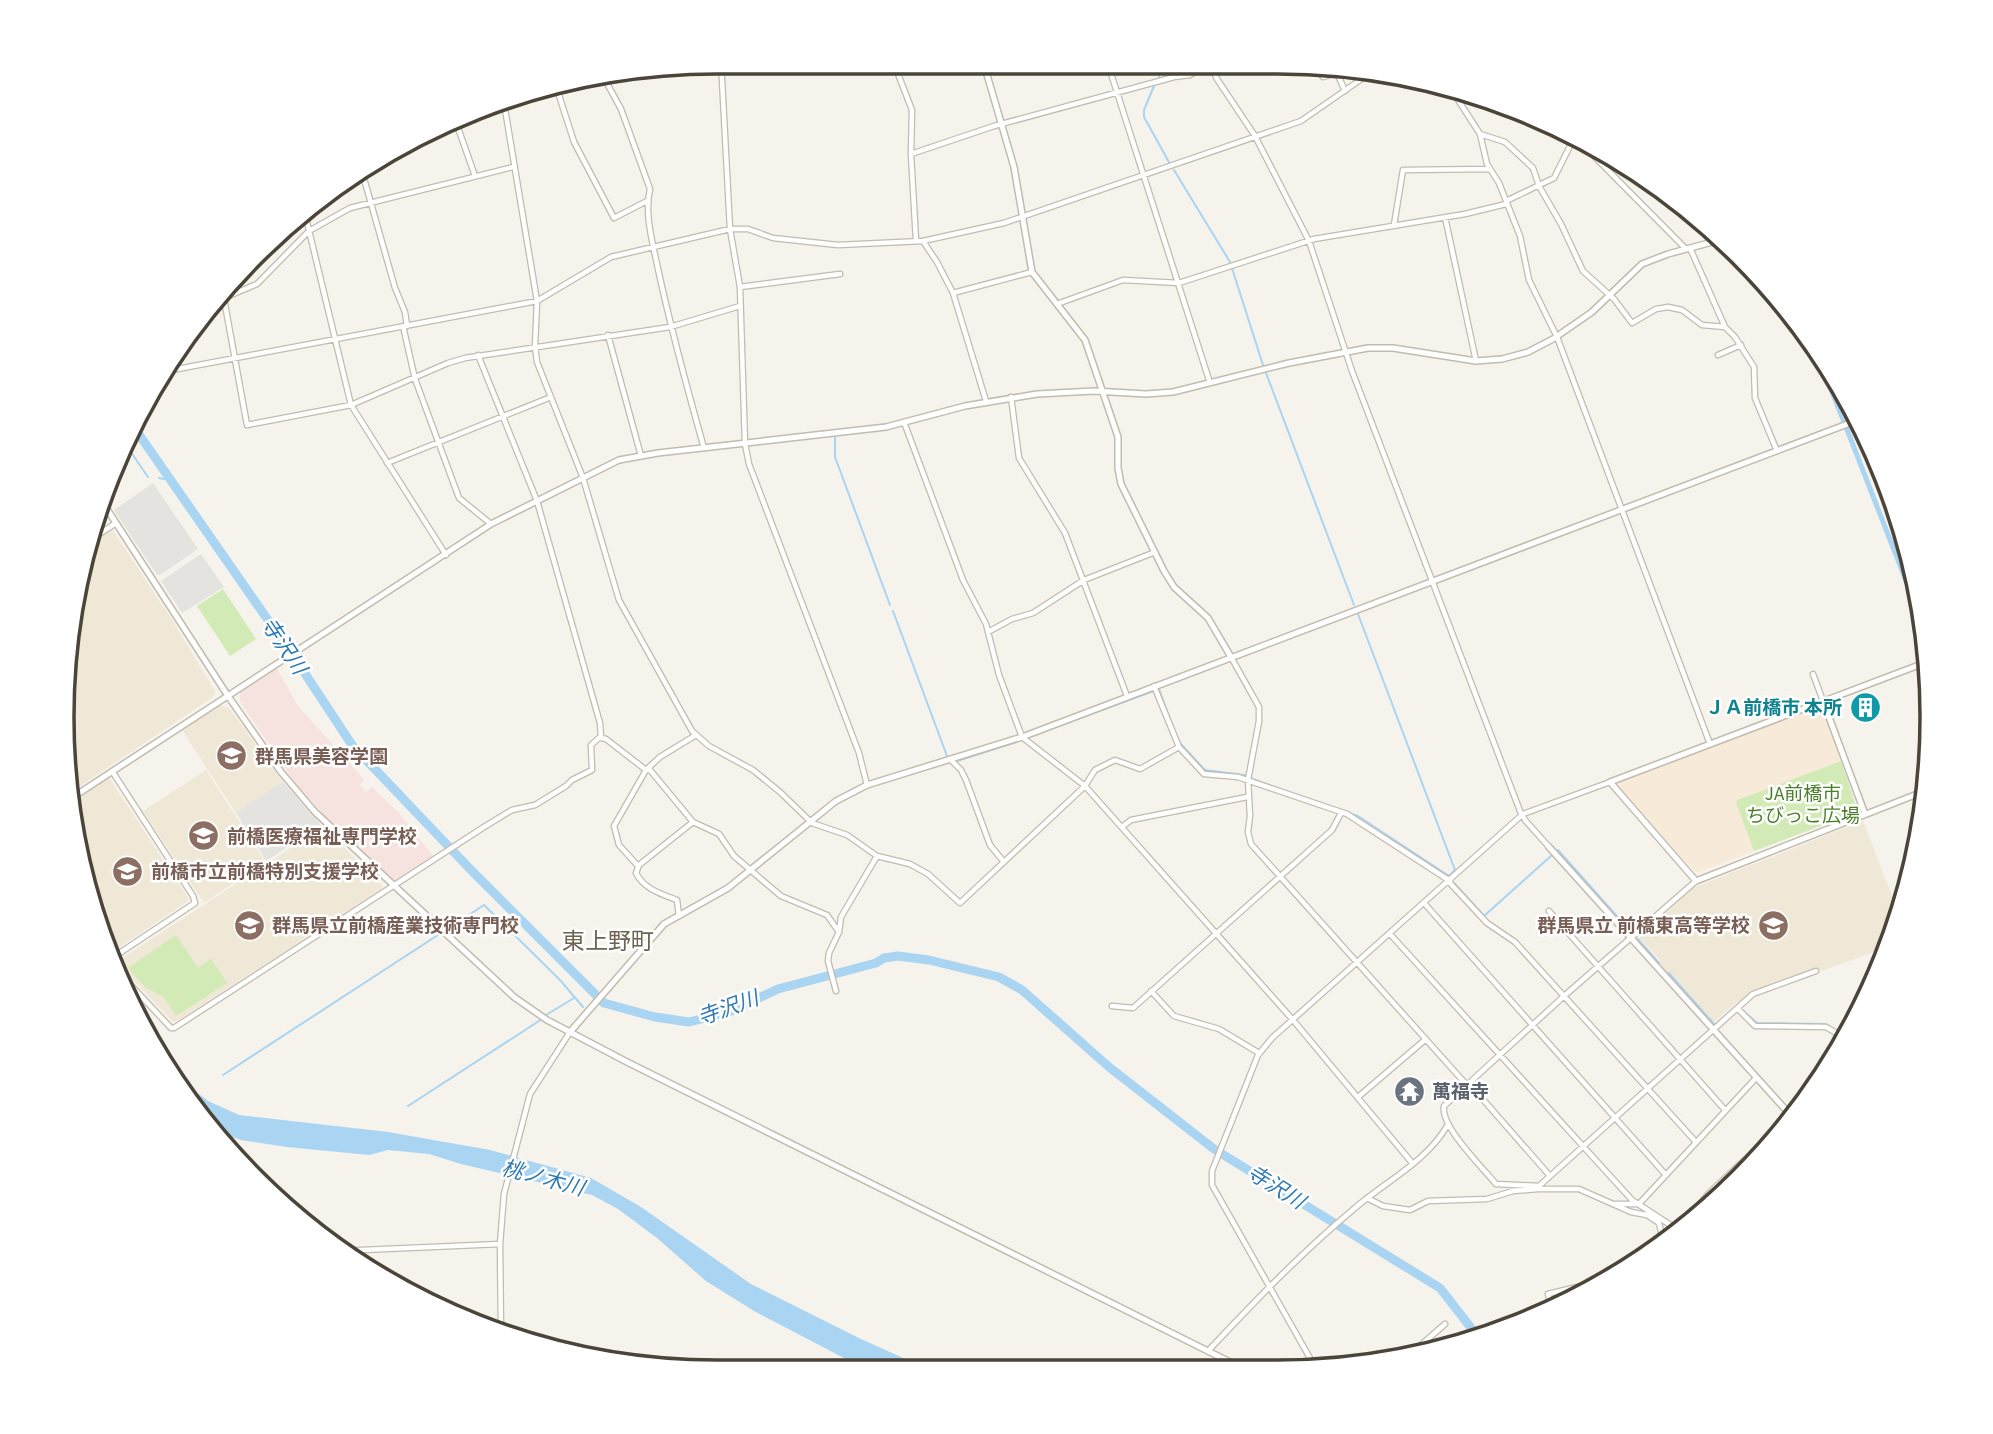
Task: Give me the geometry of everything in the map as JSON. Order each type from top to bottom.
[{"type":"street","points":[[722,74],[730,229],[740,287],[744,444],[749,464],[859,753],[867,785]]},
{"type":"street","points":[[898,74],[912,110],[911,154],[920,241],[937,262],[953,293],[986,401]]},
{"type":"street","points":[[987,74],[1014,167],[1032,272],[1084,337],[1118,437],[1121,484],[1174,587],[1208,618],[1259,707],[1247,797],[1251,844],[1550,1176]]},
{"type":"street","points":[[1111,74],[1210,383]]},
{"type":"street","points":[[911,154],[1002,123],[1190,74]]},
{"type":"street","points":[[1214,74],[1255,136],[1310,241],[1345,352],[1522,816],[1786,1110]]},
{"type":"street","points":[[1339,77],[1345,91]]},
{"type":"street","points":[[176,369],[537,301],[611,257],[730,229],[748,229],[773,238],[838,245],[920,241],[1023,218],[1305,119],[1361,79]]},
{"type":"street","points":[[607,83],[621,109],[650,189],[647,201],[653,246],[670,327],[704,448]]},
{"type":"street","points":[[558,93],[574,142],[614,218],[647,201]]},
{"type":"street","points":[[1458,100],[1480,134],[1489,169],[1499,183],[1520,236],[1529,280],[1557,337],[1710,744]]},
{"type":"street","points":[[505,110],[537,301],[537,362],[583,478],[618,600],[696,735],[709,746],[753,770],[809,821],[847,835],[877,856],[909,864],[928,874],[960,903],[1085,786],[1096,770],[1115,760],[1140,769],[1179,747]]},
{"type":"street","points":[[458,128],[475,176]]},
{"type":"street","points":[[1480,134],[1505,142],[1533,168],[1539,186],[1583,271],[1610,295],[1632,323],[1656,309],[1668,307],[1682,310],[1702,325],[1725,327]]},
{"type":"street","points":[[1057,304],[1126,279],[1179,282],[1310,241],[1445,217],[1506,202],[1554,178],[1571,145]]},
{"type":"street","points":[[1597,160],[1688,248],[1725,327],[1741,345],[1754,367],[1755,398],[1777,450]]},
{"type":"street","points":[[231,295],[257,284],[309,232],[346,209],[513,167]]},
{"type":"street","points":[[1394,225],[1403,170],[1489,169]]},
{"type":"street","points":[[364,179],[395,288],[405,312],[415,379],[438,442],[459,498],[491,523]]},
{"type":"street","points":[[1445,217],[1476,361]]},
{"type":"street","points":[[307,221],[351,405],[446,555]]},
{"type":"street","points":[[78,793],[491,523],[619,460],[886,427],[1011,397],[1102,391],[1156,394],[1345,352],[1385,347],[1476,361],[1517,356],[1540,347],[1592,312],[1642,264],[1710,242]]},
{"type":"street","points":[[953,293],[1032,272]]},
{"type":"street","points":[[740,287],[840,274]]},
{"type":"street","points":[[225,303],[247,425],[351,405],[448,363],[478,355],[670,327],[740,306]]},
{"type":"street","points":[[608,335],[641,456]]},
{"type":"street","points":[[1718,355],[1741,345]]},
{"type":"street","points":[[133,986],[174,1028],[512,810],[535,805],[592,770],[591,745],[600,737],[600,723],[537,501],[478,355]]},
{"type":"street","points":[[387,463],[551,397]]},
{"type":"street","points":[[1011,397],[1019,458],[1052,514],[1059,521],[1128,696]]},
{"type":"street","points":[[904,422],[963,580],[984,618],[999,675],[1022,737],[1085,786],[1293,1020],[1413,1164]]},
{"type":"street","points":[[501,1323],[500,1244],[504,1194],[516,1141],[530,1094],[570,1032],[657,930],[710,900],[843,797],[867,785],[1022,737],[1848,424]]},
{"type":"street","points":[[108,510],[228,695],[298,793],[393,886],[514,997],[538,1015],[570,1032],[1226,1360]]},
{"type":"street","points":[[101,533],[116,523]]},
{"type":"street","points":[[988,632],[1012,619],[1033,613],[1084,580],[1155,552]]},
{"type":"street","points":[[1310,1359],[1214,1192],[1211,1182],[1214,1164],[1259,1053],[1522,816],[1917,666]]},
{"type":"street","points":[[1813,674],[1865,814]]},
{"type":"street","points":[[1154,686],[1179,747],[1204,774],[1228,775],[1248,780],[1361,821],[1449,881],[1487,923],[1515,942],[1695,1141]]},
{"type":"street","points":[[638,866],[619,845],[614,827],[646,770],[660,757],[696,735]]},
{"type":"street","points":[[600,737],[646,770],[650,770],[693,822],[719,834],[729,850],[781,896],[827,915],[839,932]]},
{"type":"street","points":[[950,759],[966,779],[989,845],[1003,862]]},
{"type":"street","points":[[112,771],[195,903],[119,956]]},
{"type":"street","points":[[1610,782],[1696,881]]},
{"type":"street","points":[[1661,1233],[1658,1223],[1647,1215],[1579,1189],[1496,1184],[1447,1126],[1444,1106],[1696,881],[1915,795]]},
{"type":"street","points":[[1122,827],[1133,819],[1247,797]]},
{"type":"street","points":[[1112,1006],[1130,1009],[1332,830],[1341,813]]},
{"type":"street","points":[[679,916],[677,900],[648,888],[636,873],[638,866],[693,822]]},
{"type":"street","points":[[835,988],[828,961],[829,953],[839,932],[841,917],[877,856]]},
{"type":"street","points":[[1424,903],[1665,1174]]},
{"type":"street","points":[[1549,911],[1725,1110]]},
{"type":"street","points":[[1390,934],[1632,1200],[1671,1225]]},
{"type":"street","points":[[1367,1198],[1383,1206],[1410,1210],[1428,1201],[1487,1199],[1539,1187],[1582,1145],[1753,994],[1816,971]]},
{"type":"street","points":[[1151,991],[1174,1016],[1219,1029],[1259,1053]]},
{"type":"street","points":[[1738,1009],[1755,1026],[1826,1027],[1836,1033]]},
{"type":"street","points":[[1358,1097],[1426,1039]]},
{"type":"street","points":[[1614,1204],[1639,1203],[1756,1078]]},
{"type":"street","points":[[1208,1351],[1268,1286],[1367,1198],[1413,1164],[1447,1126]]},
{"type":"street","points":[[357,1250],[500,1244]]},
{"type":"street","points":[[1549,1299],[1548,1294],[1571,1288]]},
{"type":"street","points":[[1424,1343],[1445,1324]]},
{"type":"shaded area","points":[[153,483],[198,549],[160,575],[157,575],[114,510]]},
{"type":"shaded area","points":[[112,529],[215,691],[214,696],[207,701],[78,788],[75,675],[86,591],[99,537]]},
{"type":"shaded area","points":[[201,554],[224,587],[182,613],[161,581]]},
{"type":"shaded area","points":[[276,667],[298,706],[364,779],[360,785],[366,792],[372,787],[400,814],[433,856],[395,881],[331,823],[294,781],[240,702],[240,691]]},
{"type":"shaded area","name":"群馬県美容学園","points":[[220,705],[229,708],[283,782],[236,813],[182,730]]},
{"type":"shaded area","points":[[1820,706],[1841,761],[1737,800],[1754,851],[1699,872],[1694,871],[1618,786],[1619,782]]},
{"type":"shaded area","name":"前橋医療福祉専門学校","points":[[206,770],[265,862],[204,903],[143,811]]},
{"type":"shaded area","name":"前橋市立前橋特別支援学校","points":[[106,777],[110,779],[189,899],[117,949],[95,884],[78,795]]},
{"type":"shaded area","points":[[283,782],[321,825],[266,861],[236,813]]},
{"type":"shaded area","name":"群馬県立 前橋東高等学校","points":[[1863,821],[1893,899],[1875,951],[1822,971],[1815,969],[1754,992],[1740,1005],[1737,1002],[1714,1022],[1670,972],[1667,974],[1659,964],[1661,961],[1639,937],[1693,888]]},
{"type":"shaded area","name":"群馬県立前橋産業技術専門校","points":[[323,827],[383,886],[176,1022],[173,1022],[127,973],[121,959]]},
{"type":"green space","points":[[223,589],[256,639],[230,656],[197,606]]},
{"type":"green space","name":"JA前橋市 ちびっこ広場","points":[[1841,761],[1858,812],[1754,851],[1737,800]]},
{"type":"green space","points":[[176,935],[198,968],[211,959],[227,983],[176,1016],[164,997],[146,988],[128,968]]},
{"type":"water","name":"桃ノ木川","points":[[191,1088],[208,1101],[239,1115],[388,1132],[490,1150],[591,1178],[641,1207],[751,1284],[908,1360],[848,1360],[754,1311],[706,1281],[657,1238],[618,1209],[592,1195],[429,1154],[388,1150],[369,1155],[241,1140],[228,1135]]},
{"type":"waterway","points":[[1154,86],[1144,110],[1144,117],[1170,164]]},
{"type":"waterway","points":[[1174,170],[1230,262],[1263,365]]},
{"type":"waterway","points":[[1266,373],[1354,605]]},
{"type":"waterway","points":[[1834,397],[1844,422]]},
{"type":"waterway","points":[[1846,427],[1903,573]]},
{"type":"waterway","name":"寺沢川","points":[[139,434],[352,745],[471,870],[604,1003],[655,1017],[689,1022],[729,1012],[778,989],[898,956],[929,960],[999,977],[1022,990],[1109,1067],[1214,1149],[1440,1288],[1472,1329]]},
{"type":"waterway","points":[[835,436],[835,457],[890,605]]},
{"type":"waterway","points":[[131,452],[148,477]]},
{"type":"waterway","points":[[159,478],[170,480]]},
{"type":"waterway","points":[[893,611],[947,756]]},
{"type":"waterway","points":[[1348,813],[1358,816],[1449,876],[1455,870],[1358,614]]},
{"type":"waterway","points":[[1045,731],[1159,689],[1174,730]]},
{"type":"waterway","points":[[957,761],[1016,742]]},
{"type":"waterway","points":[[1179,742],[1205,770],[1244,775],[1267,785]]},
{"type":"waterway","points":[[1558,850],[1631,932]]},
{"type":"waterway","points":[[1454,883],[1484,916],[1551,856]]},
{"type":"waterway","points":[[223,1075],[484,905],[560,980],[583,1007]]},
{"type":"waterway","points":[[1638,939],[1659,963]]},
{"type":"waterway","points":[[1669,973],[1715,1025],[1728,1014]]},
{"type":"waterway","points":[[546,1015],[574,998]]},
{"type":"waterway","points":[[1742,1010],[1757,1023],[1826,1024],[1837,1031]]},
{"type":"waterway","points":[[408,1106],[542,1019]]},
{"type":"place","name":"ＪＡ前橋市 本所","points":[[1865,707]]},
{"type":"place","name":"群馬県美容学園","points":[[232,756]]},
{"type":"place","name":"前橋医療福祉専門学校","points":[[204,836]]},
{"type":"place","name":"前橋市立前橋特別支援学校","points":[[128,871]]},
{"type":"place","name":"群馬県立前橋産業技術専門校","points":[[249,925]]},
{"type":"place","name":"群馬県立 前橋東高等学校","points":[[1773,925]]},
{"type":"place","name":"萬福寺","points":[[1409,1091]]},
{"type":"district","name":"東上野町","points":[[608,941]]}]
